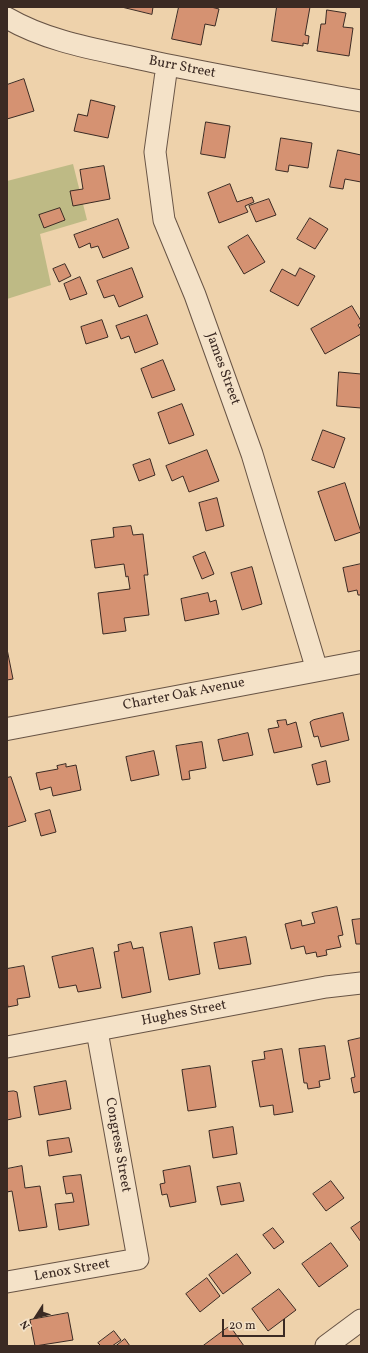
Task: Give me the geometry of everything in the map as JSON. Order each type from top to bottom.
[{"type":"street","name":"Burr Street","points":[[7,18],[52,38],[77,45],[166,65],[361,101]]},
{"type":"street","name":"James Street","points":[[166,65],[155,152],[164,220],[195,295],[252,454],[317,670]]},
{"type":"street","name":"Charter Oak Avenue","points":[[7,729],[361,662]]},
{"type":"street","name":"Hughes Street","points":[[7,1047],[326,987],[361,983]]},
{"type":"street","name":"Congress Street","points":[[97,1031],[138,1259]]},
{"type":"street","name":"Lenox Street","points":[[7,1282],[138,1259]]},
{"type":"street","points":[[326,1346],[361,1320]]},
{"type":"shaded area","points":[[73,164],[87,220],[40,234],[51,285],[7,299],[7,181]]},
{"type":"building","points":[[122,7],[153,7],[152,14]]},
{"type":"building","points":[[179,7],[211,7],[219,9],[215,26],[205,24],[201,45],[172,39]]},
{"type":"building","points":[[277,7],[310,7],[305,35],[309,36],[308,44],[303,43],[303,46],[272,41]]},
{"type":"building","points":[[327,10],[346,13],[343,27],[353,28],[349,56],[317,51],[321,24],[325,24]]},
{"type":"building","points":[[24,79],[34,111],[7,119],[7,85]]},
{"type":"building","points":[[91,100],[115,106],[108,138],[74,131],[78,114],[87,116]]},
{"type":"building","points":[[206,122],[230,126],[225,158],[201,154]]},
{"type":"building","points":[[281,138],[312,143],[308,168],[289,165],[288,172],[276,170]]},
{"type":"building","points":[[338,150],[361,155],[361,182],[345,179],[343,189],[330,187]]},
{"type":"building","points":[[104,166],[110,199],[73,206],[70,191],[83,189],[80,170]]},
{"type":"building","points":[[230,184],[237,202],[252,197],[254,202],[245,206],[248,212],[219,223],[208,193]]},
{"type":"building","points":[[269,199],[276,215],[256,222],[249,206]]},
{"type":"building","points":[[60,208],[65,220],[44,228],[39,215]]},
{"type":"building","points":[[310,218],[328,229],[315,249],[297,239]]},
{"type":"building","points":[[118,219],[129,248],[103,258],[98,246],[91,248],[90,243],[79,248],[74,235]]},
{"type":"building","points":[[248,235],[265,262],[244,274],[228,247]]},
{"type":"building","points":[[65,264],[71,276],[59,282],[53,269]]},
{"type":"building","points":[[132,268],[143,297],[119,307],[114,295],[104,298],[97,281]]},
{"type":"building","points":[[300,268],[315,276],[298,306],[270,291],[282,269],[295,276]]},
{"type":"building","points":[[80,277],[87,294],[70,300],[64,284]]},
{"type":"building","points":[[352,306],[361,321],[358,325],[361,330],[361,334],[325,354],[311,329]]},
{"type":"building","points":[[147,315],[158,344],[135,353],[129,336],[121,339],[116,326]]},
{"type":"building","points":[[102,320],[108,337],[86,344],[81,327]]},
{"type":"building","points":[[163,360],[175,390],[152,398],[141,369]]},
{"type":"building","points":[[339,372],[361,374],[361,408],[337,406]]},
{"type":"building","points":[[182,404],[194,435],[169,444],[158,413]]},
{"type":"building","points":[[323,430],[345,438],[334,468],[312,460]]},
{"type":"building","points":[[207,450],[219,481],[189,492],[183,476],[172,481],[166,466]]},
{"type":"building","points":[[150,459],[155,475],[139,481],[133,465]]},
{"type":"building","points":[[345,483],[361,532],[335,541],[318,492]]},
{"type":"building","points":[[217,498],[224,526],[206,531],[199,503]]},
{"type":"building","points":[[131,526],[133,535],[143,534],[148,575],[144,575],[149,615],[124,618],[126,631],[103,634],[98,593],[130,589],[124,564],[95,568],[91,540],[114,537],[113,528]]},
{"type":"building","points":[[205,552],[214,574],[202,579],[193,557]]},
{"type":"building","points":[[361,564],[361,595],[358,595],[357,590],[348,592],[343,568]]},
{"type":"building","points":[[252,567],[262,604],[242,610],[231,573]]},
{"type":"building","points":[[208,593],[210,602],[216,600],[219,614],[185,621],[181,599]]},
{"type":"building","points":[[7,649],[13,679],[7,680]]},
{"type":"building","points":[[343,713],[349,740],[321,747],[318,736],[314,737],[310,722]]},
{"type":"building","points":[[286,720],[287,725],[296,722],[302,747],[274,753],[268,729],[279,727],[277,721]]},
{"type":"building","points":[[248,733],[253,755],[223,761],[218,740]]},
{"type":"building","points":[[202,742],[206,768],[189,771],[190,779],[182,780],[176,746]]},
{"type":"building","points":[[154,751],[159,775],[131,781],[126,757]]},
{"type":"building","points":[[326,761],[330,782],[317,785],[312,765]]},
{"type":"building","points":[[66,764],[66,767],[76,765],[81,790],[53,796],[51,787],[40,790],[36,773],[58,769],[57,766]]},
{"type":"building","points":[[11,777],[26,821],[7,827],[7,778]]},
{"type":"building","points":[[50,810],[56,832],[41,836],[35,814]]},
{"type":"building","points":[[337,907],[343,935],[338,936],[341,947],[326,950],[327,955],[317,957],[316,952],[306,954],[304,946],[291,949],[285,924],[301,920],[302,926],[315,923],[312,913]]},
{"type":"building","points":[[361,919],[361,944],[356,944],[352,920]]},
{"type":"building","points":[[192,927],[200,974],[169,980],[160,933]]},
{"type":"building","points":[[246,937],[251,964],[219,969],[214,943]]},
{"type":"building","points":[[131,942],[133,949],[143,947],[151,992],[122,998],[114,952],[119,951],[118,945]]},
{"type":"building","points":[[93,948],[101,988],[78,992],[76,985],[59,988],[52,957]]},
{"type":"building","points":[[24,966],[30,997],[17,999],[18,1005],[8,1007],[7,969]]},
{"type":"building","points":[[361,1038],[361,1091],[354,1093],[351,1078],[355,1077],[348,1041]]},
{"type":"building","points":[[325,1046],[330,1079],[319,1081],[320,1087],[308,1089],[307,1083],[304,1083],[299,1049]]},
{"type":"building","points":[[282,1049],[293,1112],[274,1115],[273,1105],[260,1107],[252,1061],[265,1059],[264,1052]]},
{"type":"building","points":[[210,1066],[216,1107],[188,1111],[182,1070]]},
{"type":"building","points":[[66,1081],[71,1109],[39,1115],[34,1087]]},
{"type":"building","points":[[7,1092],[17,1092],[21,1117],[7,1120]]},
{"type":"building","points":[[233,1127],[237,1154],[213,1158],[209,1131]]},
{"type":"building","points":[[69,1138],[72,1152],[49,1156],[47,1141]]},
{"type":"building","points":[[22,1166],[25,1188],[40,1186],[47,1227],[19,1231],[12,1191],[7,1192],[7,1169]]},
{"type":"building","points":[[190,1166],[196,1202],[170,1207],[167,1194],[162,1195],[160,1184],[165,1183],[163,1171]]},
{"type":"building","points":[[81,1175],[89,1225],[59,1230],[55,1204],[74,1202],[72,1193],[66,1194],[63,1177]]},
{"type":"building","points":[[331,1181],[344,1198],[326,1211],[313,1194]]},
{"type":"building","points":[[240,1183],[244,1201],[221,1205],[217,1187]]},
{"type":"building","points":[[361,1221],[361,1242],[351,1228]]},
{"type":"building","points":[[273,1228],[284,1242],[274,1249],[263,1235]]},
{"type":"building","points":[[331,1243],[348,1266],[319,1287],[302,1264]]},
{"type":"building","points":[[237,1254],[251,1273],[223,1294],[209,1275]]},
{"type":"building","points":[[207,1278],[220,1296],[200,1312],[186,1294]]},
{"type":"building","points":[[279,1289],[296,1310],[268,1331],[252,1309]]},
{"type":"building","points":[[68,1313],[73,1340],[35,1346],[30,1320]]},
{"type":"building","points":[[230,1326],[244,1346],[203,1346]]},
{"type":"building","points":[[114,1331],[121,1340],[112,1346],[101,1346],[98,1343]]},
{"type":"building","points":[[125,1339],[130,1346],[116,1346]]}]
